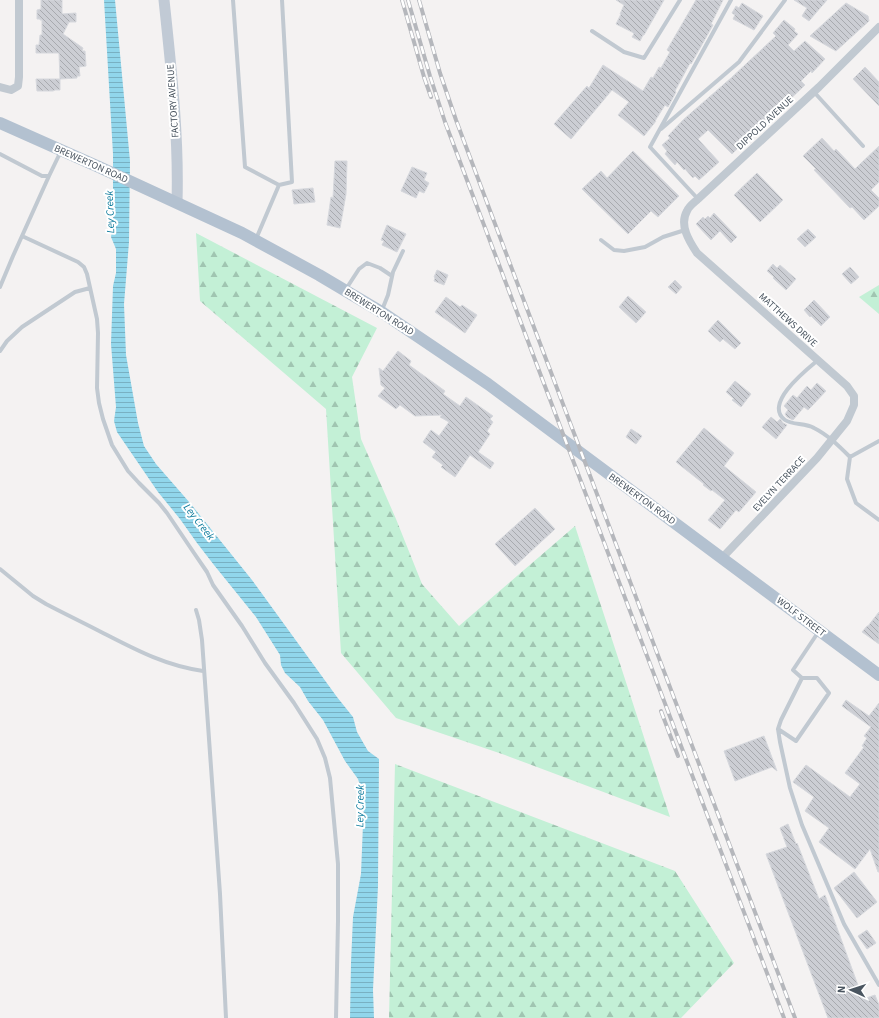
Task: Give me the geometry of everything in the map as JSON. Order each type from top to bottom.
[{"type":"main road","name":"BREWERTON ROAD","points":[[0,123],[242,232],[345,290],[381,312],[488,384],[722,558]]},
{"type":"main road","name":"WOLF STREET","points":[[722,558],[879,675]]},
{"type":"street","points":[[0,87],[11,90],[18,86],[19,0]]},
{"type":"street","name":"FACTORY AVENUE","points":[[164,0],[176,121],[178,169],[177,202]]},
{"type":"street","name":"DIPPOLD AVENUE","points":[[688,240],[684,219],[687,210],[814,91],[879,27]]},
{"type":"street","name":"MATTHEWS DRIVE","points":[[688,240],[697,253],[847,386],[854,396],[854,405],[847,421]]},
{"type":"street","name":"EVELYN TERRACE","points":[[722,558],[817,458],[847,421]]},
{"type":"lane","points":[[233,0],[245,167],[280,185],[292,182],[282,0]]},
{"type":"lane","points":[[592,31],[624,52],[644,58],[680,0]]},
{"type":"lane","points":[[698,199],[650,147],[731,0]]},
{"type":"lane","points":[[659,132],[739,62],[785,0]]},
{"type":"lane","points":[[814,91],[863,146]]},
{"type":"lane","points":[[0,287],[61,150]]},
{"type":"lane","points":[[0,154],[42,176],[49,176]]},
{"type":"lane","points":[[255,240],[280,185]]},
{"type":"lane","points":[[601,240],[614,250],[624,251],[645,248],[664,237],[685,230]]},
{"type":"lane","points":[[22,236],[84,267],[87,274],[97,319],[97,388],[99,403],[103,420],[112,445],[128,471],[167,513],[206,572],[212,585],[242,626],[265,663],[317,739],[325,758],[331,784],[338,864],[336,1018]]},
{"type":"lane","points":[[381,312],[388,295],[392,276],[403,251]]},
{"type":"lane","points":[[345,290],[359,269],[367,263],[380,268],[392,276]]},
{"type":"lane","points":[[0,351],[8,340],[22,327],[75,292],[90,288]]},
{"type":"lane","points":[[818,360],[800,374],[782,396],[778,404],[780,415],[786,421],[813,427],[832,440],[850,457]]},
{"type":"lane","points":[[850,457],[879,441]]},
{"type":"lane","points":[[850,457],[847,479],[856,503],[879,520]]},
{"type":"lane","points":[[0,568],[33,596],[46,604],[127,646],[152,657],[204,671]]},
{"type":"lane","points":[[196,610],[202,640],[220,894],[226,1018]]},
{"type":"lane","points":[[778,729],[796,740],[829,693],[817,678],[802,678],[793,670],[819,631]]},
{"type":"lane","points":[[802,678],[778,729],[790,788],[802,825],[844,924],[879,985]]},
{"type":"green space","points":[[196,233],[377,328],[352,377],[361,439],[396,519],[422,584],[459,626],[575,526],[670,817],[505,755],[396,718],[341,653],[326,409],[200,301]]},
{"type":"green space","points":[[879,285],[879,314],[859,297]]},
{"type":"green space","points":[[395,764],[675,871],[734,963],[681,1018],[389,1018]]},
{"type":"water","name":"Ley Creek","points":[[104,0],[115,0],[130,161],[129,242],[124,304],[126,355],[138,423],[144,446],[156,464],[190,503],[252,580],[353,717],[357,732],[368,751],[379,759],[378,886],[373,990],[374,1018],[350,1018],[353,917],[361,874],[364,799],[358,779],[345,761],[323,720],[308,701],[300,687],[285,673],[281,665],[280,655],[256,617],[158,492],[117,432],[114,421],[116,407],[111,344],[113,286],[116,273],[116,249],[111,237],[113,223],[113,154]]},
{"type":"building","points":[[41,0],[62,0],[62,14],[76,13],[76,22],[69,22],[63,34],[83,48],[82,51],[85,51],[86,66],[79,67],[80,76],[77,76],[77,78],[60,79],[59,53],[36,53],[36,45],[39,45],[40,35],[42,35],[42,20],[37,19],[37,10],[41,9]]},
{"type":"building","points":[[616,0],[664,0],[640,41],[632,37],[634,34],[632,32],[616,24],[624,5]]},
{"type":"building","points":[[696,0],[723,0],[711,24],[713,25],[691,64],[690,63],[668,107],[665,105],[656,121],[644,136],[618,115],[629,102],[612,90],[571,139],[554,124],[587,86],[589,88],[603,65],[643,91],[651,77],[653,78],[659,67],[661,68],[670,52],[667,50]]},
{"type":"building","points":[[794,0],[827,0],[809,21],[802,16],[807,8]]},
{"type":"building","points":[[742,3],[763,16],[754,30],[733,19],[735,15],[732,13],[736,6],[739,8]]},
{"type":"building","points":[[846,3],[868,16],[869,21],[836,51],[810,36]]},
{"type":"building","points":[[784,20],[795,29],[794,31],[798,34],[788,45],[794,51],[805,41],[825,59],[812,73],[811,71],[801,81],[805,85],[785,104],[782,100],[771,111],[773,114],[732,154],[708,130],[698,139],[719,162],[699,180],[695,176],[693,178],[677,162],[675,165],[665,154],[667,151],[662,145],[670,138],[668,136],[683,120],[776,36],[773,33]]},
{"type":"building","points":[[865,67],[879,82],[879,106],[853,79]]},
{"type":"building","points":[[36,79],[60,79],[60,90],[37,91]]},
{"type":"building","points":[[822,138],[834,151],[836,149],[855,169],[879,146],[879,182],[871,190],[879,198],[879,206],[864,220],[852,207],[850,208],[814,170],[816,169],[803,156]]},
{"type":"building","points":[[633,151],[679,196],[658,217],[651,211],[628,234],[582,189],[601,171],[607,178]]},
{"type":"building","points":[[335,161],[347,161],[346,194],[340,228],[327,225],[331,197],[333,198]]},
{"type":"building","points":[[412,167],[427,173],[424,180],[429,183],[424,193],[419,191],[416,198],[401,191]]},
{"type":"building","points":[[757,173],[783,200],[760,222],[734,195]]},
{"type":"building","points":[[313,188],[315,202],[294,204],[292,190]]},
{"type":"building","points":[[714,213],[737,237],[731,243],[720,231],[711,240],[696,224],[703,217],[705,219],[708,216],[710,218]]},
{"type":"building","points":[[387,225],[406,234],[397,252],[382,245],[384,241],[381,240]]},
{"type":"building","points":[[808,229],[816,237],[805,247],[797,239]]},
{"type":"building","points":[[773,264],[777,268],[780,265],[796,279],[786,290],[767,271]]},
{"type":"building","points":[[850,267],[859,277],[851,284],[842,274]]},
{"type":"building","points":[[437,270],[448,275],[444,285],[434,281]]},
{"type":"building","points":[[675,280],[682,287],[676,294],[668,287]]},
{"type":"building","points":[[628,296],[646,312],[636,323],[619,307]]},
{"type":"building","points":[[446,297],[460,307],[462,305],[477,315],[465,333],[435,312]]},
{"type":"building","points":[[814,300],[830,317],[821,326],[804,310]]},
{"type":"building","points":[[718,320],[741,343],[735,349],[723,339],[720,342],[708,331]]},
{"type":"building","points":[[398,351],[411,361],[409,365],[445,391],[443,394],[460,406],[466,397],[493,416],[490,419],[493,422],[487,431],[490,434],[478,452],[494,463],[490,469],[470,455],[455,477],[441,467],[443,465],[432,457],[436,452],[423,442],[431,430],[439,436],[449,422],[440,417],[442,415],[415,416],[400,405],[396,409],[378,396],[385,388],[381,385],[379,368],[383,371]]},
{"type":"building","points":[[735,381],[751,394],[741,407],[732,400],[734,399],[726,392]]},
{"type":"building","points":[[817,383],[826,391],[808,410],[804,407],[793,420],[787,417],[785,414],[788,410],[784,406],[793,395],[797,398],[807,386],[811,390]]},
{"type":"building","points":[[771,417],[777,422],[780,419],[787,425],[776,439],[762,427]]},
{"type":"building","points":[[704,428],[734,453],[724,466],[756,492],[739,512],[736,510],[720,529],[708,520],[725,500],[703,485],[704,484],[676,462]]},
{"type":"building","points":[[631,429],[642,436],[636,444],[626,437]]},
{"type":"building","points":[[535,508],[555,529],[515,566],[495,544]]},
{"type":"building","points":[[879,612],[879,644],[862,632]]},
{"type":"building","points":[[846,700],[869,716],[879,703],[879,872],[870,849],[855,869],[819,842],[829,828],[805,811],[814,797],[793,782],[806,765],[850,797],[860,784],[845,773],[864,747],[862,746],[867,738],[864,736],[871,727],[842,706]]},
{"type":"building","points":[[764,736],[777,771],[772,767],[735,781],[724,751]]},
{"type":"building","points":[[788,824],[819,899],[825,895],[863,999],[875,995],[879,1005],[879,1018],[828,1018],[766,854],[787,847],[780,828]]},
{"type":"building","points":[[854,872],[877,902],[857,918],[834,888]]},
{"type":"building","points":[[867,930],[876,943],[867,949],[858,936]]},
{"type":"railway","points":[[402,0],[431,97]]},
{"type":"railway","points":[[408,0],[445,122],[784,1018]]},
{"type":"railway","points":[[419,0],[440,73],[456,120],[795,1018]]},
{"type":"railway","points":[[661,711],[678,756]]}]
